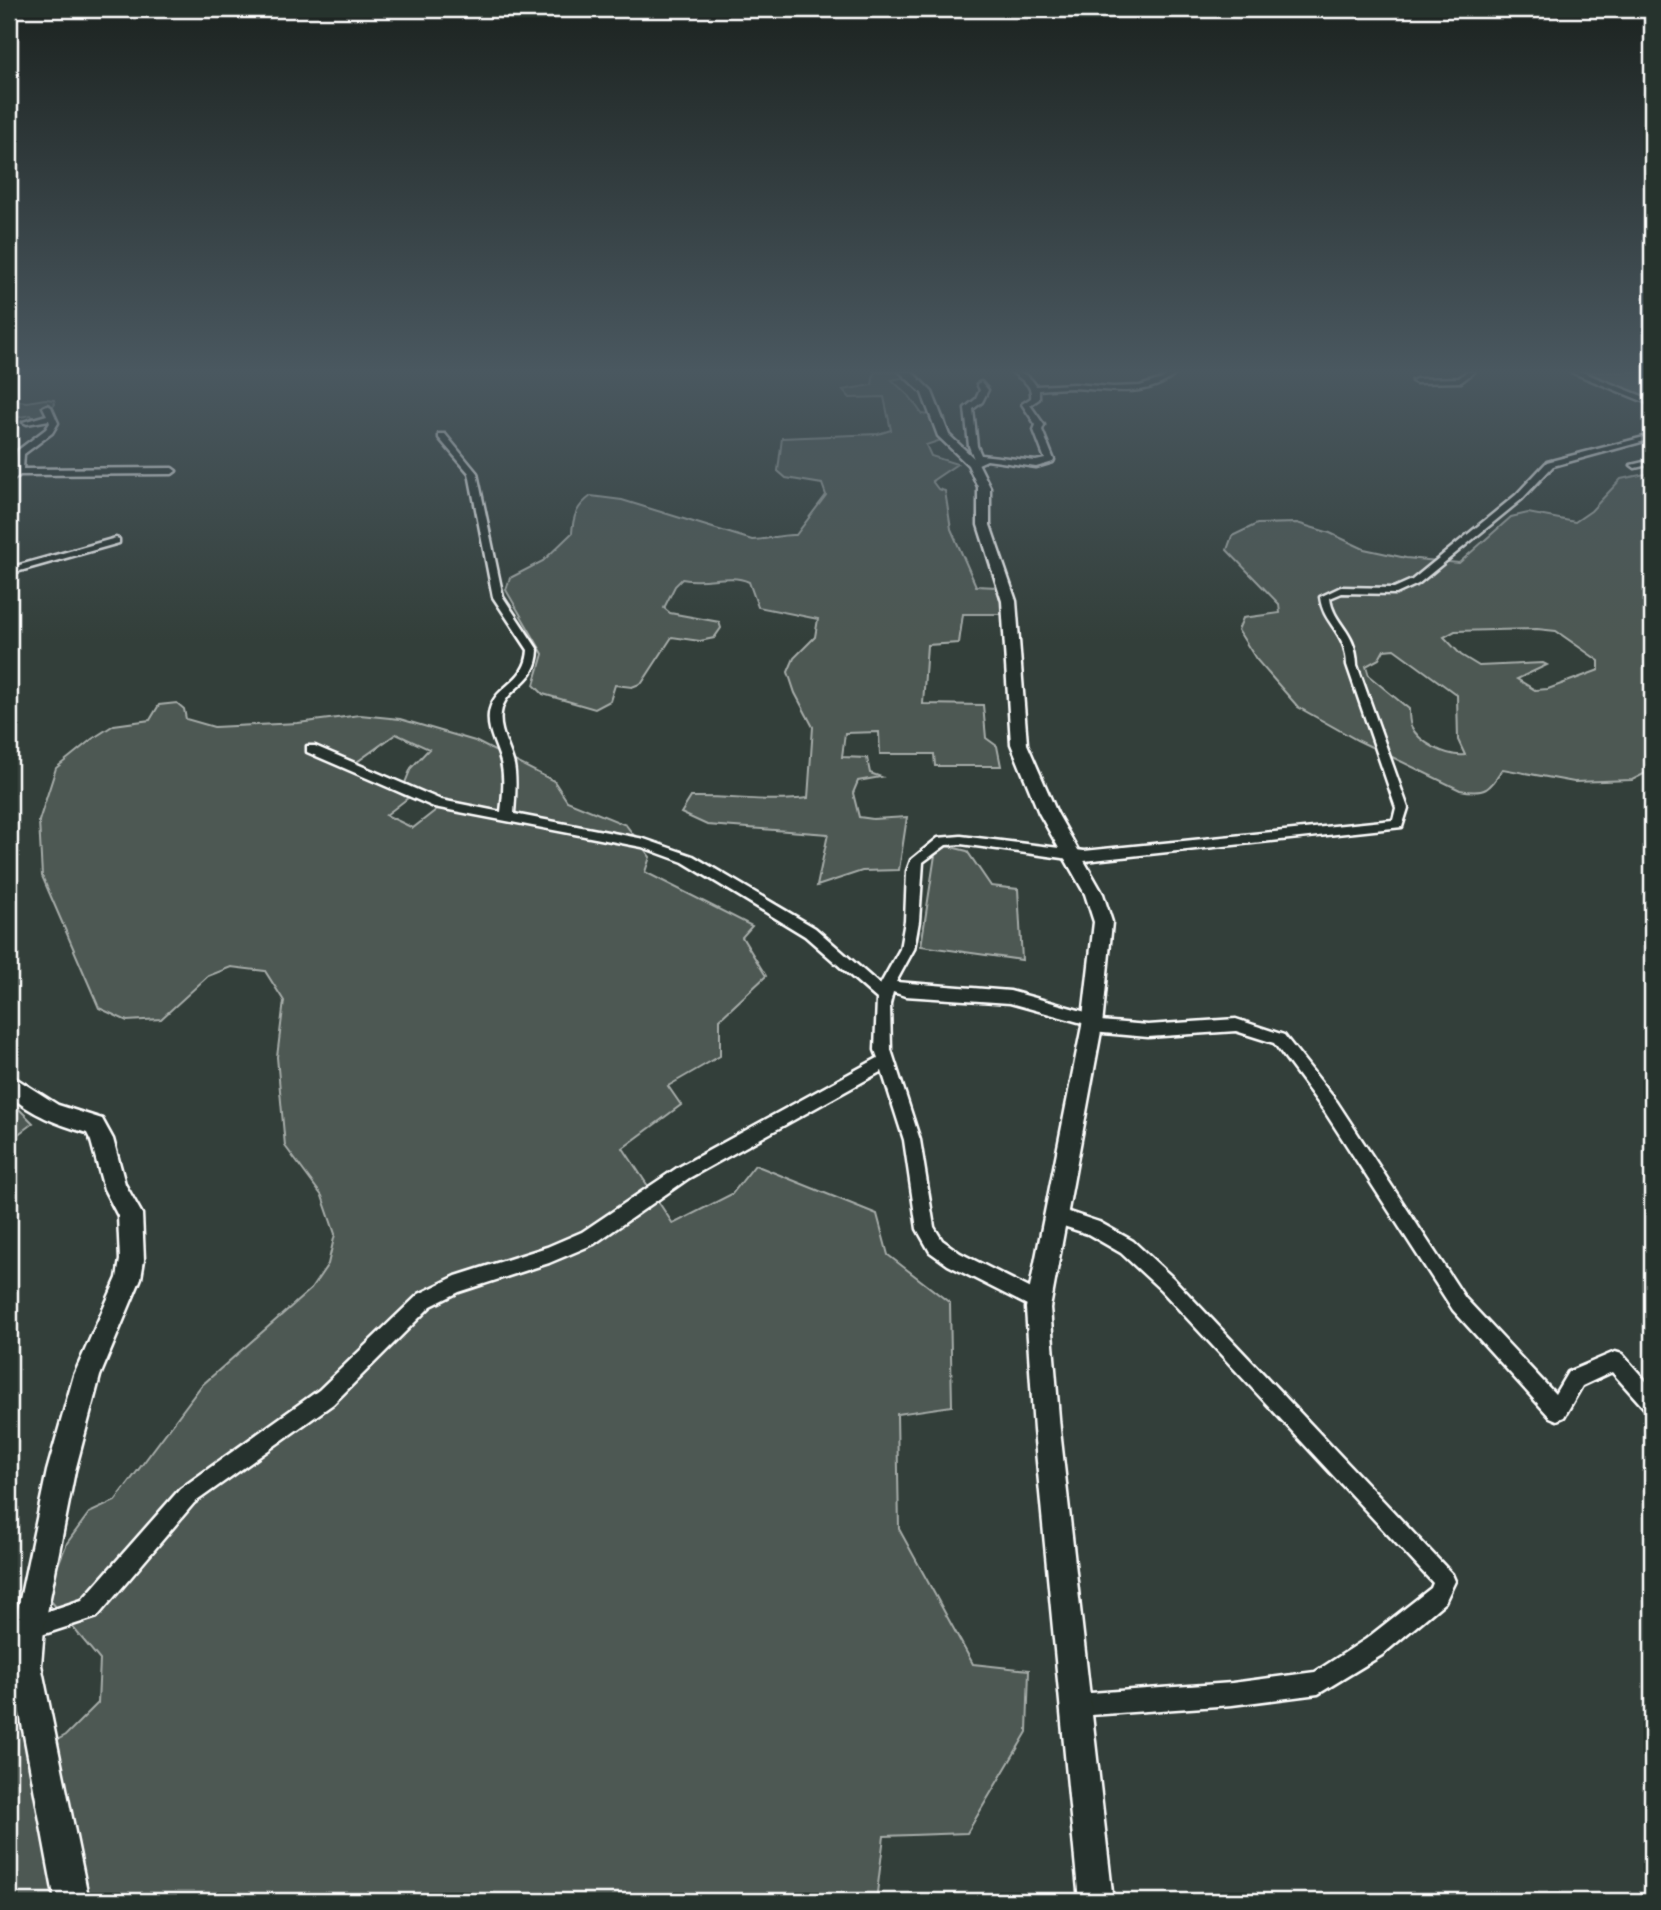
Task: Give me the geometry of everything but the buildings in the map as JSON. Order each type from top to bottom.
[{"type":"street","points":[[18,472],[19,461]]},
{"type":"street","points":[[463,461],[473,473],[498,597],[533,650],[534,660],[527,676],[497,703],[495,711],[495,726],[508,762],[510,793],[507,817]]},
{"type":"street","points":[[975,461],[984,487],[984,525],[1009,601],[1019,744],[1048,813],[1094,894],[1103,922],[1093,1023],[1039,1302],[1047,1430],[1096,1901]]},
{"type":"street","points":[[1016,461],[1036,464],[1046,461]]},
{"type":"street","points":[[1039,1302],[954,1259],[936,1246],[926,1229],[912,1140],[883,1050],[886,991],[907,948],[912,921],[914,871],[918,860],[929,849],[943,841],[961,840],[1084,856],[1398,824],[1402,808],[1352,665],[1353,652],[1347,635],[1330,614],[1325,597],[1341,590],[1401,590],[1416,582],[1518,497],[1550,464],[1561,461]]},
{"type":"street","points":[[1635,465],[1652,462]]},
{"type":"street","points":[[9,480],[18,472],[172,471]]},
{"type":"street","points":[[9,571],[116,541]]},
{"type":"street","points":[[311,749],[438,804],[644,843],[688,859],[810,932],[886,991],[1010,997],[1093,1023],[1148,1031],[1236,1025],[1279,1039],[1331,1107],[1459,1304],[1557,1410],[1575,1380],[1615,1361],[1652,1402]]},
{"type":"street","points":[[29,1628],[89,1609],[187,1496],[326,1397],[425,1300],[456,1285],[550,1255],[588,1238],[682,1174],[887,1061]]},
{"type":"street","points":[[9,1083],[32,1102],[52,1113],[93,1126],[102,1139],[115,1189],[130,1214],[132,1260],[129,1278],[87,1375],[61,1471],[29,1628],[26,1665],[72,1901]]},
{"type":"street","points":[[1054,1215],[1093,1228],[1127,1247],[1167,1284],[1445,1581],[1438,1595],[1374,1647],[1318,1684],[1076,1705]]},
{"type":"street","points":[[9,1702],[29,1682]]},
{"type":"shaded area","points":[[779,461],[948,461],[957,464],[932,481],[938,489],[945,491],[951,529],[976,586],[997,587],[1004,614],[963,614],[959,643],[927,645],[923,704],[983,705],[986,738],[997,746],[1001,766],[935,766],[934,754],[880,754],[879,732],[845,733],[842,757],[867,758],[870,773],[881,777],[858,781],[853,793],[859,817],[907,817],[899,870],[862,871],[817,886],[828,834],[707,825],[681,813],[691,797],[779,800],[808,798],[813,727],[795,693],[788,672],[794,658],[815,637],[818,619],[758,607],[749,582],[725,578],[682,579],[675,586],[664,608],[670,613],[719,622],[721,628],[714,638],[700,641],[672,637],[642,683],[632,687],[615,685],[610,701],[595,709],[543,694],[534,685],[543,654],[506,590],[510,578],[543,561],[572,533],[577,512],[591,496],[622,500],[752,540],[796,535],[826,495],[822,484],[786,478],[778,471]]},
{"type":"shaded area","points":[[1645,474],[1652,476],[1652,770],[1632,780],[1574,782],[1503,769],[1486,789],[1475,792],[1460,790],[1357,740],[1298,707],[1256,659],[1238,630],[1243,618],[1280,613],[1279,604],[1227,550],[1232,536],[1257,524],[1297,523],[1330,533],[1364,549],[1406,558],[1459,563],[1511,517],[1528,513],[1575,522],[1591,511],[1621,479]],"holes":[[[1455,631],[1556,631],[1599,661],[1599,670],[1548,689],[1535,690],[1517,679],[1547,665],[1479,666],[1461,655],[1444,637]],[[1394,649],[1457,695],[1458,740],[1465,755],[1442,751],[1420,738],[1411,726],[1409,709],[1369,676],[1366,666],[1379,659],[1384,650]]]},
{"type":"shaded area","points":[[177,703],[184,709],[186,719],[214,727],[298,723],[360,715],[400,719],[475,741],[554,781],[567,801],[626,825],[650,857],[645,872],[752,926],[742,937],[766,976],[720,1019],[720,1056],[668,1086],[681,1105],[623,1148],[673,1224],[732,1194],[755,1165],[877,1214],[888,1255],[950,1303],[952,1406],[897,1414],[899,1529],[973,1664],[1029,1670],[1027,1732],[967,1833],[884,1836],[876,1901],[9,1901],[9,1734],[25,1718],[30,1755],[66,1735],[98,1703],[100,1660],[46,1595],[67,1543],[89,1513],[115,1501],[201,1386],[311,1289],[328,1264],[335,1234],[322,1196],[285,1146],[277,1057],[284,1001],[265,971],[231,967],[208,976],[161,1019],[127,1021],[99,1008],[42,876],[39,821],[56,768],[114,725],[150,720],[159,705]],"holes":[[[396,734],[429,749],[411,768],[405,783],[445,803],[413,828],[386,815],[408,798],[350,767]]]},
{"type":"shaded area","points":[[947,846],[967,851],[991,886],[1018,889],[1022,960],[921,946],[935,855]]},
{"type":"shaded area","points":[[9,1099],[33,1123],[9,1141]]}]
